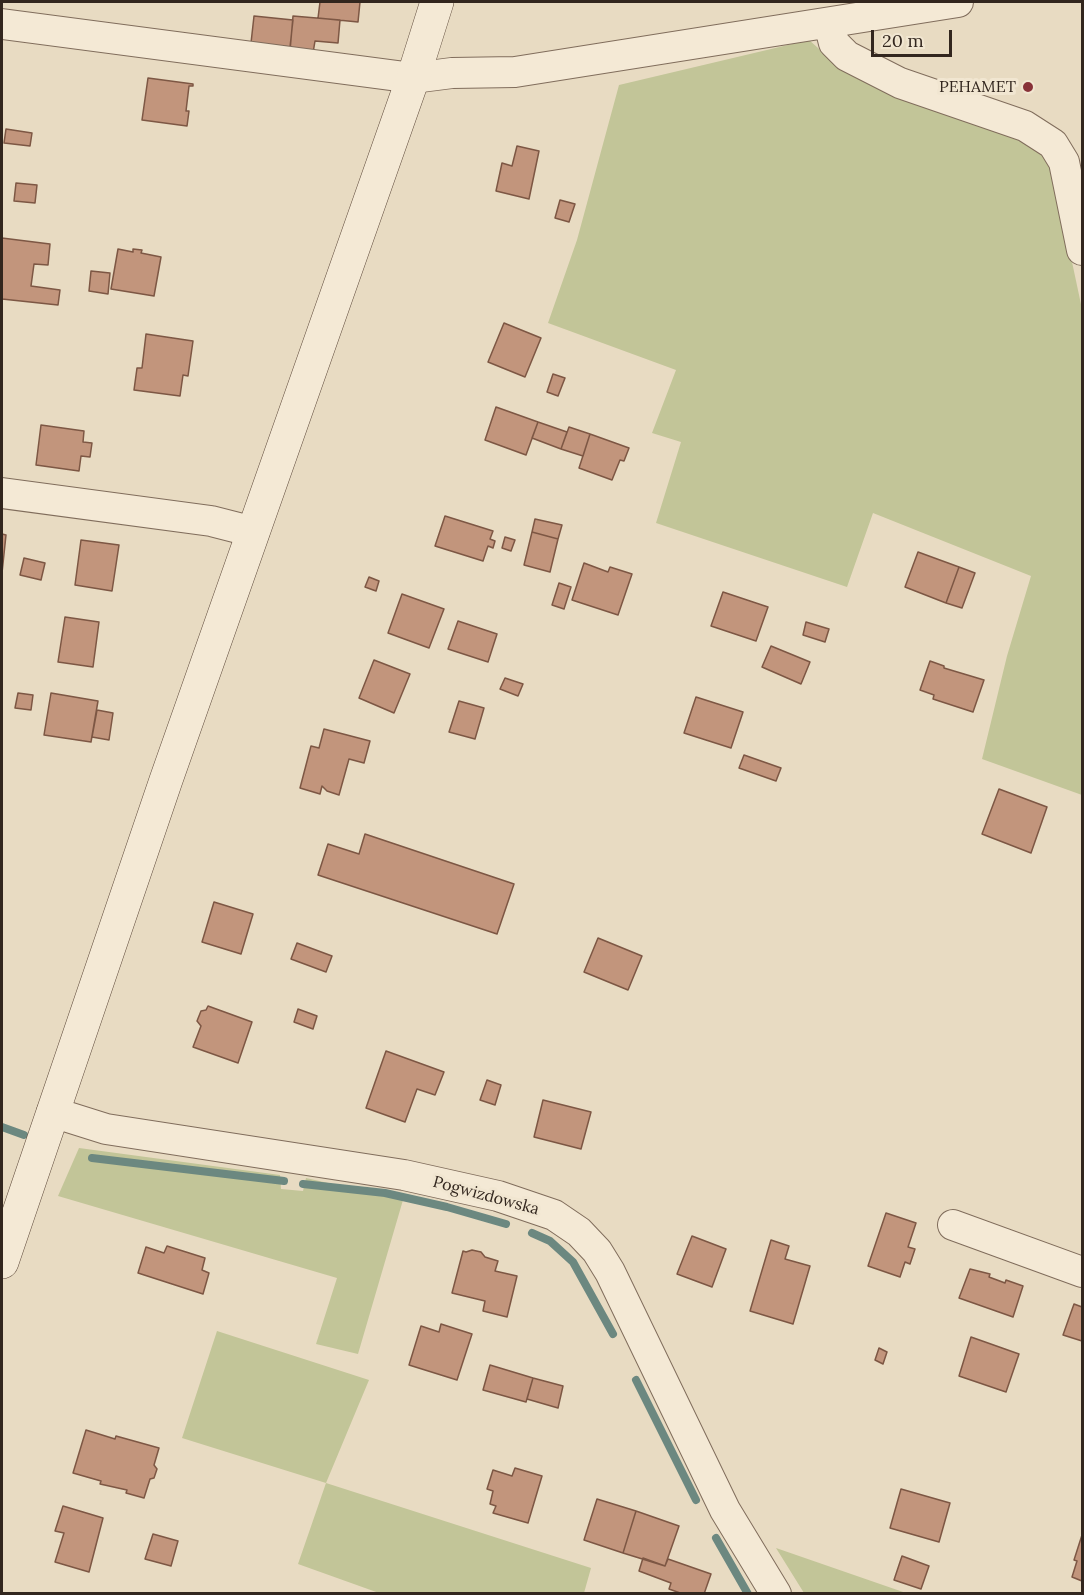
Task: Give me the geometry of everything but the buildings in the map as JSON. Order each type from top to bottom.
[{"type":"street","points":[[2,1262],[8,1226],[52,1112],[413,78],[437,2]]},
{"type":"street","points":[[2,24],[413,78],[452,73],[515,72],[958,2]]},
{"type":"street","points":[[829,23],[834,43],[847,56],[900,83],[1024,126],[1053,144],[1064,162],[1083,250]]},
{"type":"street","points":[[2,493],[211,521],[254,532]]},
{"type":"street","name":"Pogwizdowska","points":[[52,1112],[106,1129],[138,1135],[404,1174],[498,1196],[554,1215],[562,1220],[579,1232],[597,1251],[610,1272],[725,1510],[776,1593]]},
{"type":"street","points":[[953,1225],[1083,1272]]},
{"type":"green space","points":[[809,40],[835,63],[1020,137],[1042,150],[1051,163],[1082,309],[1082,795],[982,759],[1007,656],[1031,576],[873,513],[847,587],[656,523],[681,442],[652,433],[676,370],[548,323],[577,240],[619,85]]},
{"type":"green space","points":[[79,1148],[280,1175],[281,1189],[303,1191],[306,1178],[403,1200],[358,1354],[316,1344],[337,1278],[58,1196]]},
{"type":"green space","points":[[217,1331],[369,1380],[326,1483],[182,1438]]},
{"type":"green space","points":[[326,1483],[591,1568],[584,1593],[379,1593],[298,1564]]},
{"type":"green space","points":[[776,1548],[906,1593],[804,1593]]},
{"type":"waterway","points":[[2,1127],[24,1135]]},
{"type":"waterway","points":[[92,1158],[284,1181]]},
{"type":"waterway","points":[[303,1184],[385,1193],[447,1207],[506,1224]]},
{"type":"waterway","points":[[532,1233],[550,1241],[573,1262],[613,1334]]},
{"type":"waterway","points":[[636,1380],[696,1500]]},
{"type":"waterway","points":[[716,1538],[748,1594]]},
{"type":"place","name":"PEHAMET","points":[[1028,87]]}]
